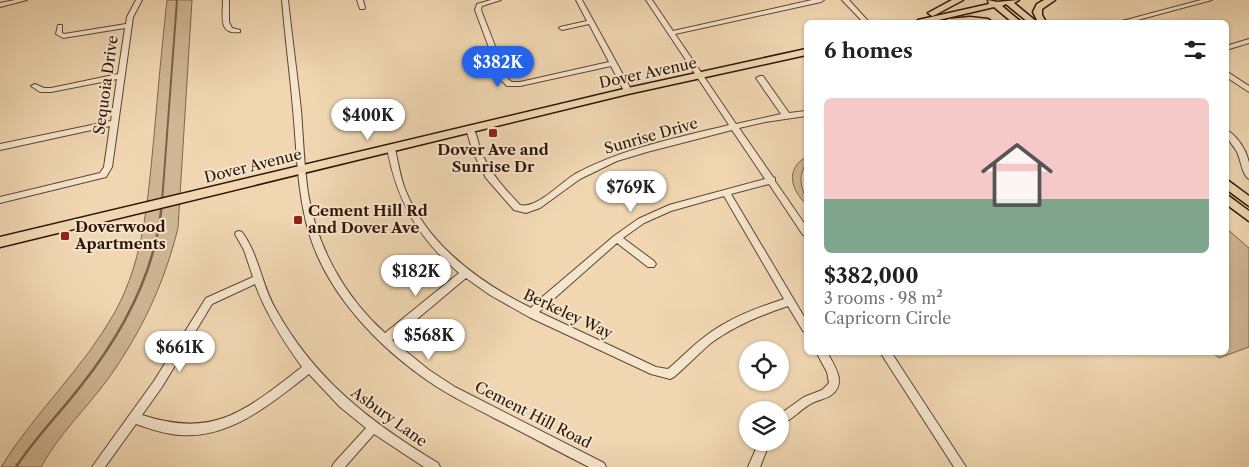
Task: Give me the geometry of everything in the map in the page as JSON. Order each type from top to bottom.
[{"type":"main road","points":[[922,20],[926,15],[959,0]]},
{"type":"main road","points":[[1040,20],[1036,14],[1036,10],[1040,4],[1051,0]]},
{"type":"main road","points":[[928,20],[992,2],[1010,1],[1031,20]]},
{"type":"main road","points":[[992,2],[1014,20]]},
{"type":"main road","name":"Dover Avenue","points":[[0,242],[628,91],[700,77],[804,52]]},
{"type":"main road","points":[[1229,185],[1249,202]]},
{"type":"main road","points":[[1229,200],[1249,217]]},
{"type":"street","points":[[0,5],[24,0]]},
{"type":"street","name":"Sequoia Drive","points":[[0,200],[104,175],[108,167],[131,13],[139,0]]},
{"type":"street","points":[[226,0],[226,22],[229,30],[238,31]]},
{"type":"street","name":"Cement Hill Road","points":[[285,0],[288,42],[294,74],[302,170],[309,221],[330,274],[354,308],[384,340],[408,361],[451,390],[600,467]]},
{"type":"street","points":[[360,0],[362,8]]},
{"type":"street","points":[[498,0],[479,5],[478,10],[505,80],[510,84],[520,84],[613,63]]},
{"type":"street","points":[[579,0],[628,91]]},
{"type":"street","points":[[649,0],[804,230]]},
{"type":"street","points":[[671,33],[807,1],[821,0]]},
{"type":"street","points":[[845,0],[864,20]]},
{"type":"street","points":[[1133,20],[1209,0]]},
{"type":"street","points":[[1147,17],[1152,20]]},
{"type":"street","points":[[562,28],[591,22]]},
{"type":"street","points":[[60,26],[59,34],[63,36],[129,25]]},
{"type":"street","points":[[1229,47],[1249,41]]},
{"type":"street","points":[[1229,75],[1249,90]]},
{"type":"street","points":[[35,86],[43,90],[51,90],[121,76]]},
{"type":"street","points":[[760,78],[786,115]]},
{"type":"street","name":"Sunrise Drive","points":[[470,129],[477,152],[489,176],[517,208],[526,210],[537,206],[577,178],[614,159],[735,126],[786,115],[804,113]]},
{"type":"street","points":[[0,147],[114,123]]},
{"type":"street","points":[[1229,135],[1247,157],[1249,176]]},
{"type":"street","name":"Berkeley Way","points":[[391,148],[397,176],[410,210],[434,244],[464,274],[508,302],[655,371],[670,374],[703,344],[733,323],[752,314],[790,301]]},
{"type":"street","points":[[532,314],[537,307],[617,238],[628,229],[654,214],[772,180]]},
{"type":"street","points":[[726,193],[804,325]]},
{"type":"street","name":"Asbury Lane","points":[[238,234],[249,247],[258,280],[276,320],[309,368],[335,396],[373,428],[434,467]]},
{"type":"street","points":[[617,238],[651,264]]},
{"type":"street","points":[[384,340],[464,274]]},
{"type":"street","points":[[98,467],[158,384],[208,301],[258,280]]},
{"type":"street","points":[[789,414],[808,400],[826,393],[835,385],[832,371],[823,355]]},
{"type":"street","points":[[887,355],[960,467]]},
{"type":"street","points":[[134,418],[183,430],[201,430],[218,426],[254,408],[309,368]]},
{"type":"street","points":[[338,467],[373,428]]},
{"type":"street","points":[[754,467],[761,451]]},
{"type":"shaded area","points":[[167,0],[192,0],[178,228],[159,288],[141,325],[120,361],[100,390],[56,444],[41,467],[1,467],[14,447],[74,372],[102,333],[115,312],[133,270],[144,226],[147,204]]},
{"type":"shaded area","points":[[804,158],[801,184],[804,202],[792,180],[795,167]]},
{"type":"shaded area","points":[[1229,231],[1249,248],[1249,347],[1229,354]]},
{"type":"shaded area","points":[[1215,355],[1227,355],[1219,358]]},
{"type":"waterway","points":[[162,202],[177,0]]},
{"type":"waterway","points":[[16,467],[96,366],[124,322],[145,275],[153,251],[162,201]]},
{"type":"place","name":"Dover Ave and Sunrise Dr","points":[[493,133]]},
{"type":"place","name":"Cement Hill Rd and Dover Ave","points":[[298,220]]},
{"type":"place","name":"Doverwood Apartments","points":[[65,236]]}]
